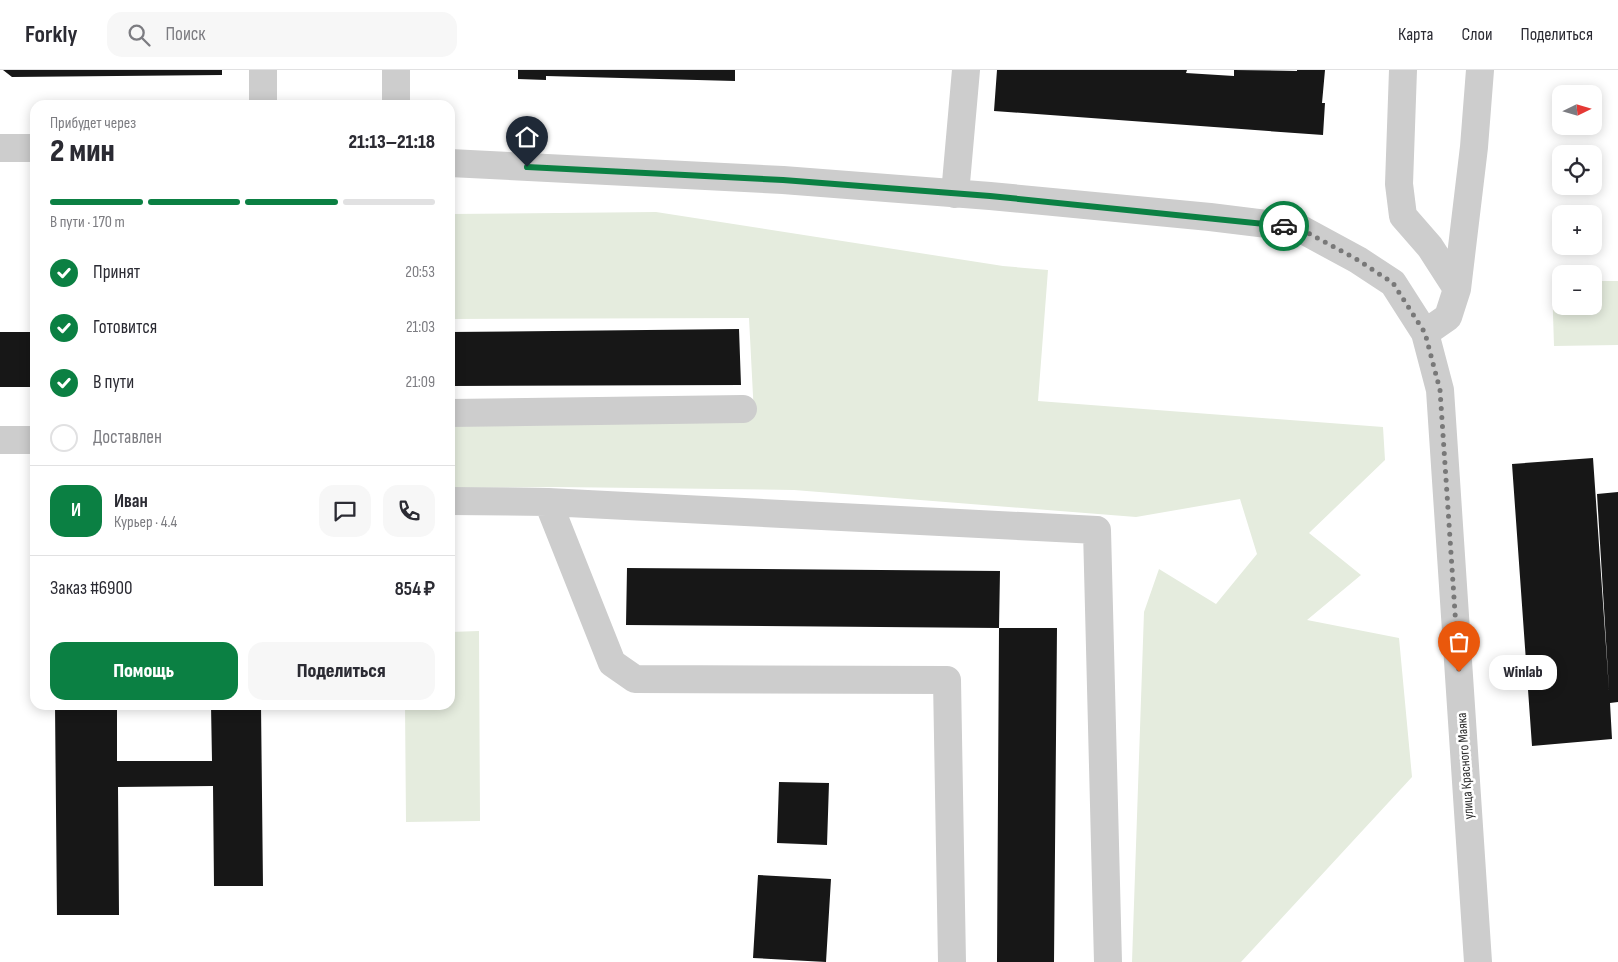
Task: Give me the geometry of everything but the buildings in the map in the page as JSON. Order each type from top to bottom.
[{"type":"street","points":[[263,70],[263,100]]},
{"type":"street","points":[[396,70],[396,100]]},
{"type":"street","points":[[955,194],[966,70]]},
{"type":"street","points":[[1403,70],[1399,184],[1403,216],[1430,247],[1457,289]]},
{"type":"street","points":[[1425,333],[1448,317],[1457,289],[1474,147],[1480,70]]},
{"type":"street","points":[[0,148],[30,148]]},
{"type":"street","name":"улица Красного Маяка","points":[[455,163],[783,180],[1201,216],[1299,228],[1358,260],[1393,283],[1425,333],[1440,390],[1478,962]]},
{"type":"street","points":[[455,413],[743,409]]},
{"type":"street","points":[[0,440],[30,440]]},
{"type":"street","points":[[455,501],[548,502],[1097,530],[1108,962]]},
{"type":"street","points":[[548,502],[612,663],[635,679],[948,680],[952,962]]},
{"type":"shaded area","points":[[656,212],[1003,266],[1048,270],[1038,401],[1383,427],[1385,460],[1309,533],[1361,575],[1307,620],[1399,638],[1412,777],[1241,962],[1132,962],[1144,612],[1159,569],[1216,604],[1257,554],[1240,499],[1136,517],[794,490],[556,487],[455,488],[455,418],[754,415],[749,318],[455,319],[455,214]]},
{"type":"shaded area","points":[[1602,281],[1618,281],[1618,345],[1554,346],[1553,315],[1602,315]]},
{"type":"shaded area","points":[[479,631],[480,821],[406,822],[405,710],[455,710],[455,632]]},
{"type":"way so far","points":[[1284,226],[1299,228],[1358,260],[1393,283],[1425,333],[1440,390],[1459,672]]},
{"type":"place","name":"Winlab","points":[[1459,672]]},
{"type":"route","points":[[527,167],[783,180],[990,196],[1284,226]]}]
